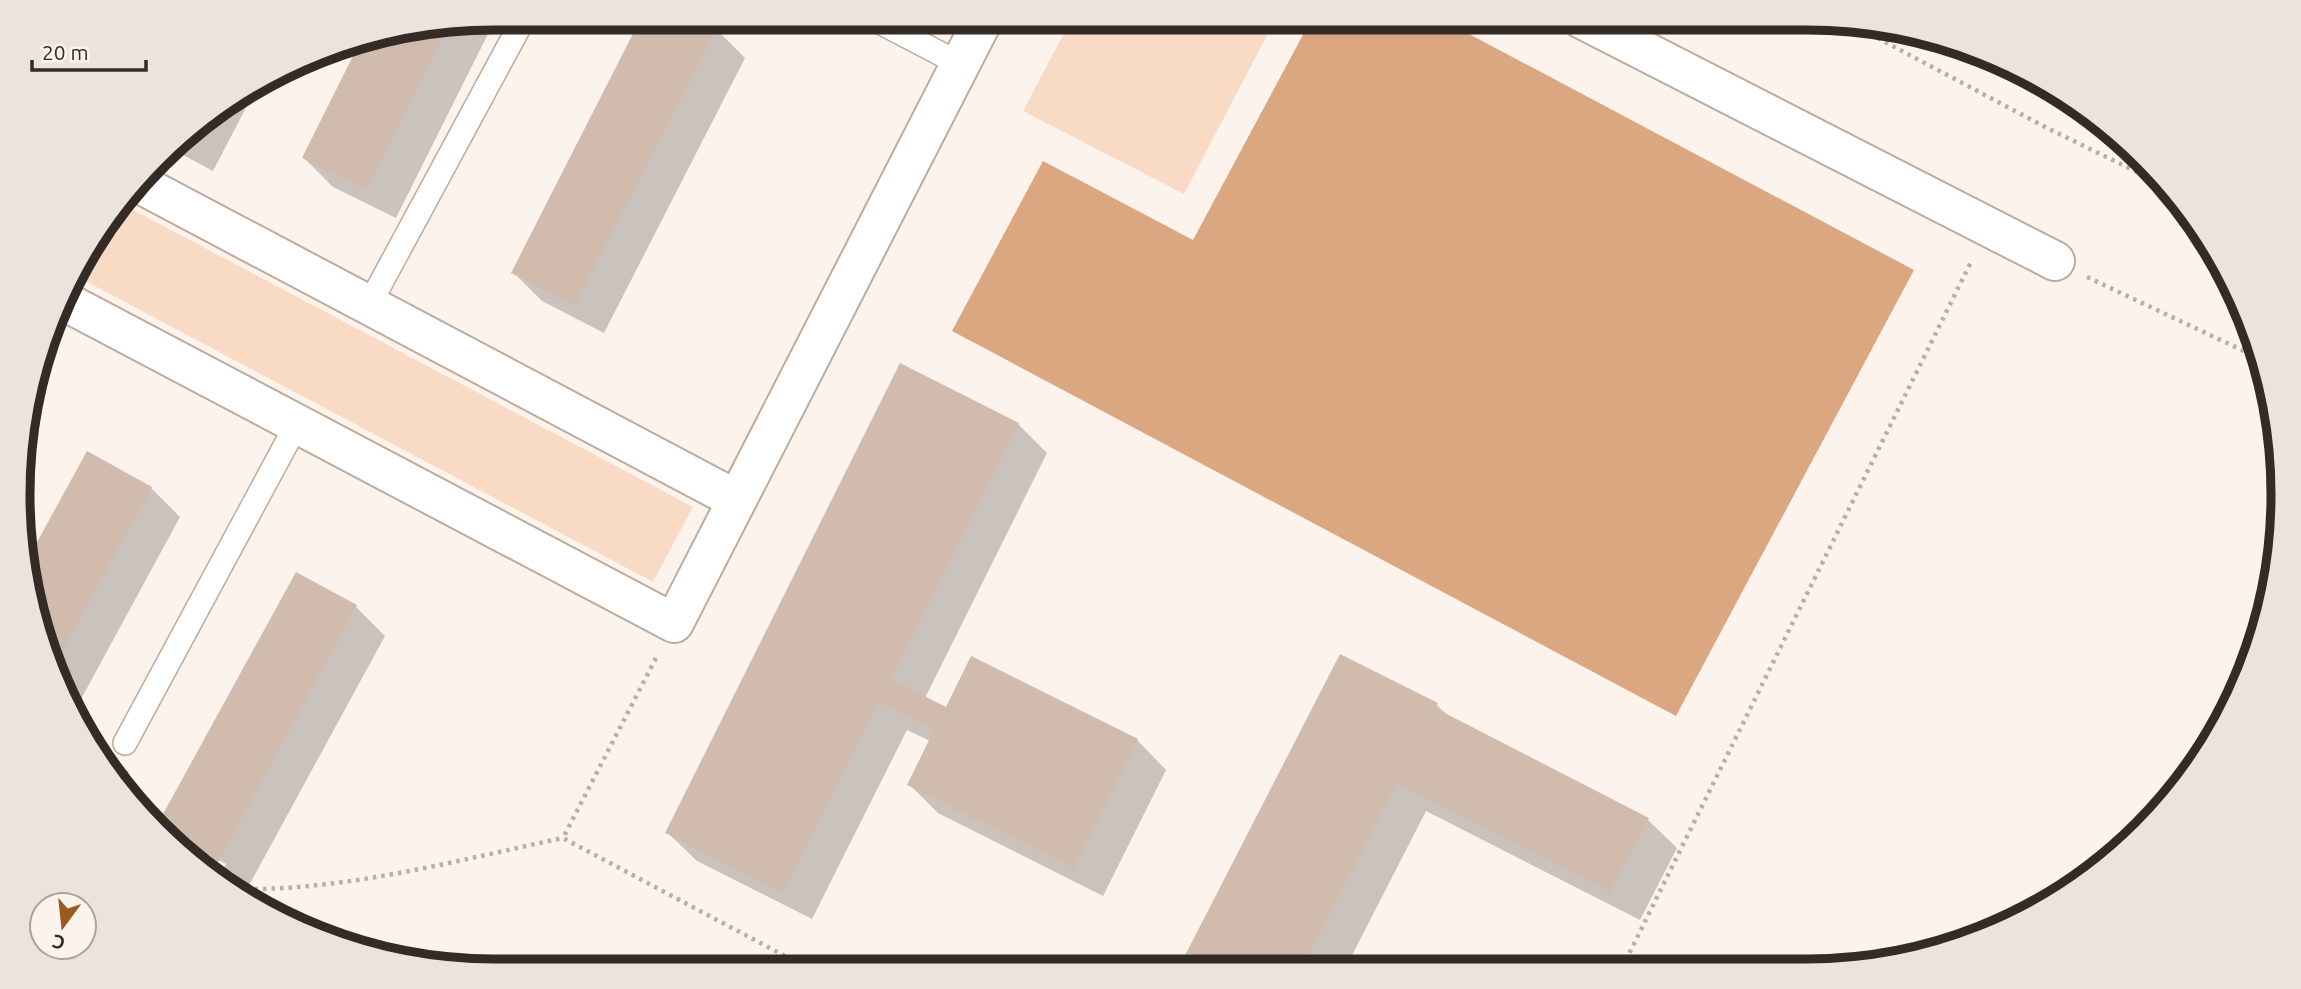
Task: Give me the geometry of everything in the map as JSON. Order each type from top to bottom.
[{"type":"street","points":[[71,305],[674,623],[978,30]]},
{"type":"street","points":[[1603,30],[2055,261]]},
{"type":"street","points":[[146,187],[737,500]]},
{"type":"lane","points":[[369,305],[518,30]]},
{"type":"lane","points":[[895,30],[962,65]]},
{"type":"lane","points":[[125,743],[297,424]]},
{"type":"path","points":[[1871,35],[2049,129],[2144,175]]},
{"type":"path","points":[[1626,959],[1988,228]]},
{"type":"path","points":[[2055,261],[2249,354]]},
{"type":"path","points":[[563,838],[674,623]]},
{"type":"path","points":[[249,889],[390,875],[563,838],[790,959]]},
{"type":"shaded area","points":[[1066,30],[1270,30],[1184,194],[1023,111]]},
{"type":"shaded area","points":[[1306,30],[1462,30],[1914,270],[1676,716],[952,331],[1043,161],[1193,240]]},
{"type":"shaded area","points":[[129,208],[693,507],[653,582],[83,280],[92,262]]},
{"type":"building","points":[[635,30],[715,30],[575,305],[511,273]]},
{"type":"building","points":[[445,33],[366,190],[302,158],[355,51],[404,39]]},
{"type":"building","points":[[900,363],[1019,423],[891,679],[946,707],[971,656],[1138,739],[1074,868],[907,785],[934,730],[878,702],[783,892],[665,833]]},
{"type":"building","points":[[87,451],[152,487],[59,657],[46,615],[33,549]]},
{"type":"building","points":[[296,572],[357,605],[218,862],[194,849],[161,818]]},
{"type":"building","points":[[1340,654],[1438,703],[1435,708],[1649,818],[1610,892],[1397,783],[1307,957],[1311,959],[1183,959]]}]
